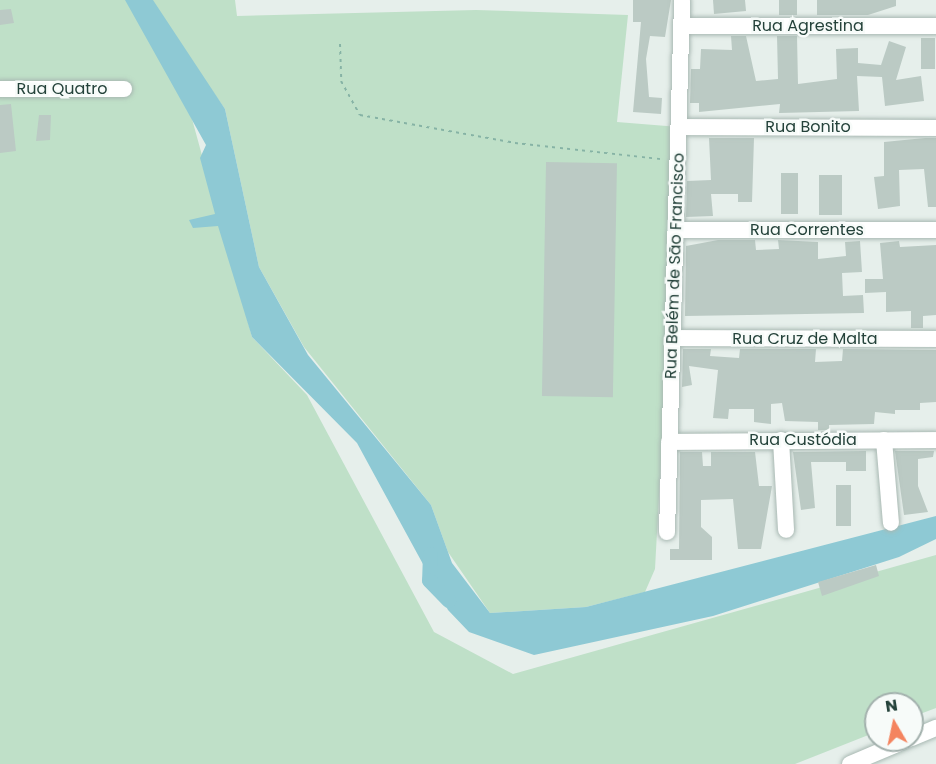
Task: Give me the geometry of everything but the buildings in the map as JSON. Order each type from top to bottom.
[{"type":"street","name":"Rua Belém de São Francisco","points":[[667,532],[678,230],[682,0]]},
{"type":"street","name":"Rua Agrestina","points":[[681,26],[936,26]]},
{"type":"street","name":"Rua Quatro","points":[[0,89],[124,88]]},
{"type":"street","name":"Rua Bonito","points":[[679,127],[936,128]]},
{"type":"street","name":"Rua Correntes","points":[[678,230],[936,230]]},
{"type":"street","name":"Rua Cruz de Malta","points":[[674,338],[936,339]]},
{"type":"street","points":[[781,440],[786,530]]},
{"type":"street","points":[[884,440],[891,523]]},
{"type":"street","name":"Rua Custódia","points":[[669,442],[936,440]]},
{"type":"street","points":[[850,764],[878,752]]},
{"type":"path","points":[[340,44],[341,81],[360,115],[515,143],[678,161]]},
{"type":"green space","points":[[0,0],[127,0],[192,119],[252,337],[307,395],[434,632],[513,674],[936,555],[936,708],[924,712],[924,692],[864,692],[864,737],[795,764],[0,764]]},
{"type":"green space","points":[[149,0],[235,0],[237,16],[476,10],[628,15],[617,122],[679,127],[655,569],[645,592],[586,607],[490,613],[448,552],[431,505],[304,347],[259,267],[225,109]]},
{"type":"water","points":[[125,0],[153,0],[225,109],[259,267],[308,355],[431,505],[452,563],[490,613],[586,607],[936,516],[936,539],[899,557],[713,616],[534,655],[469,632],[448,610],[357,443],[252,337],[218,226],[193,228],[189,220],[215,214],[200,158],[206,145]]},
{"type":"waterway","points":[[430,554],[429,580],[448,600]]}]
